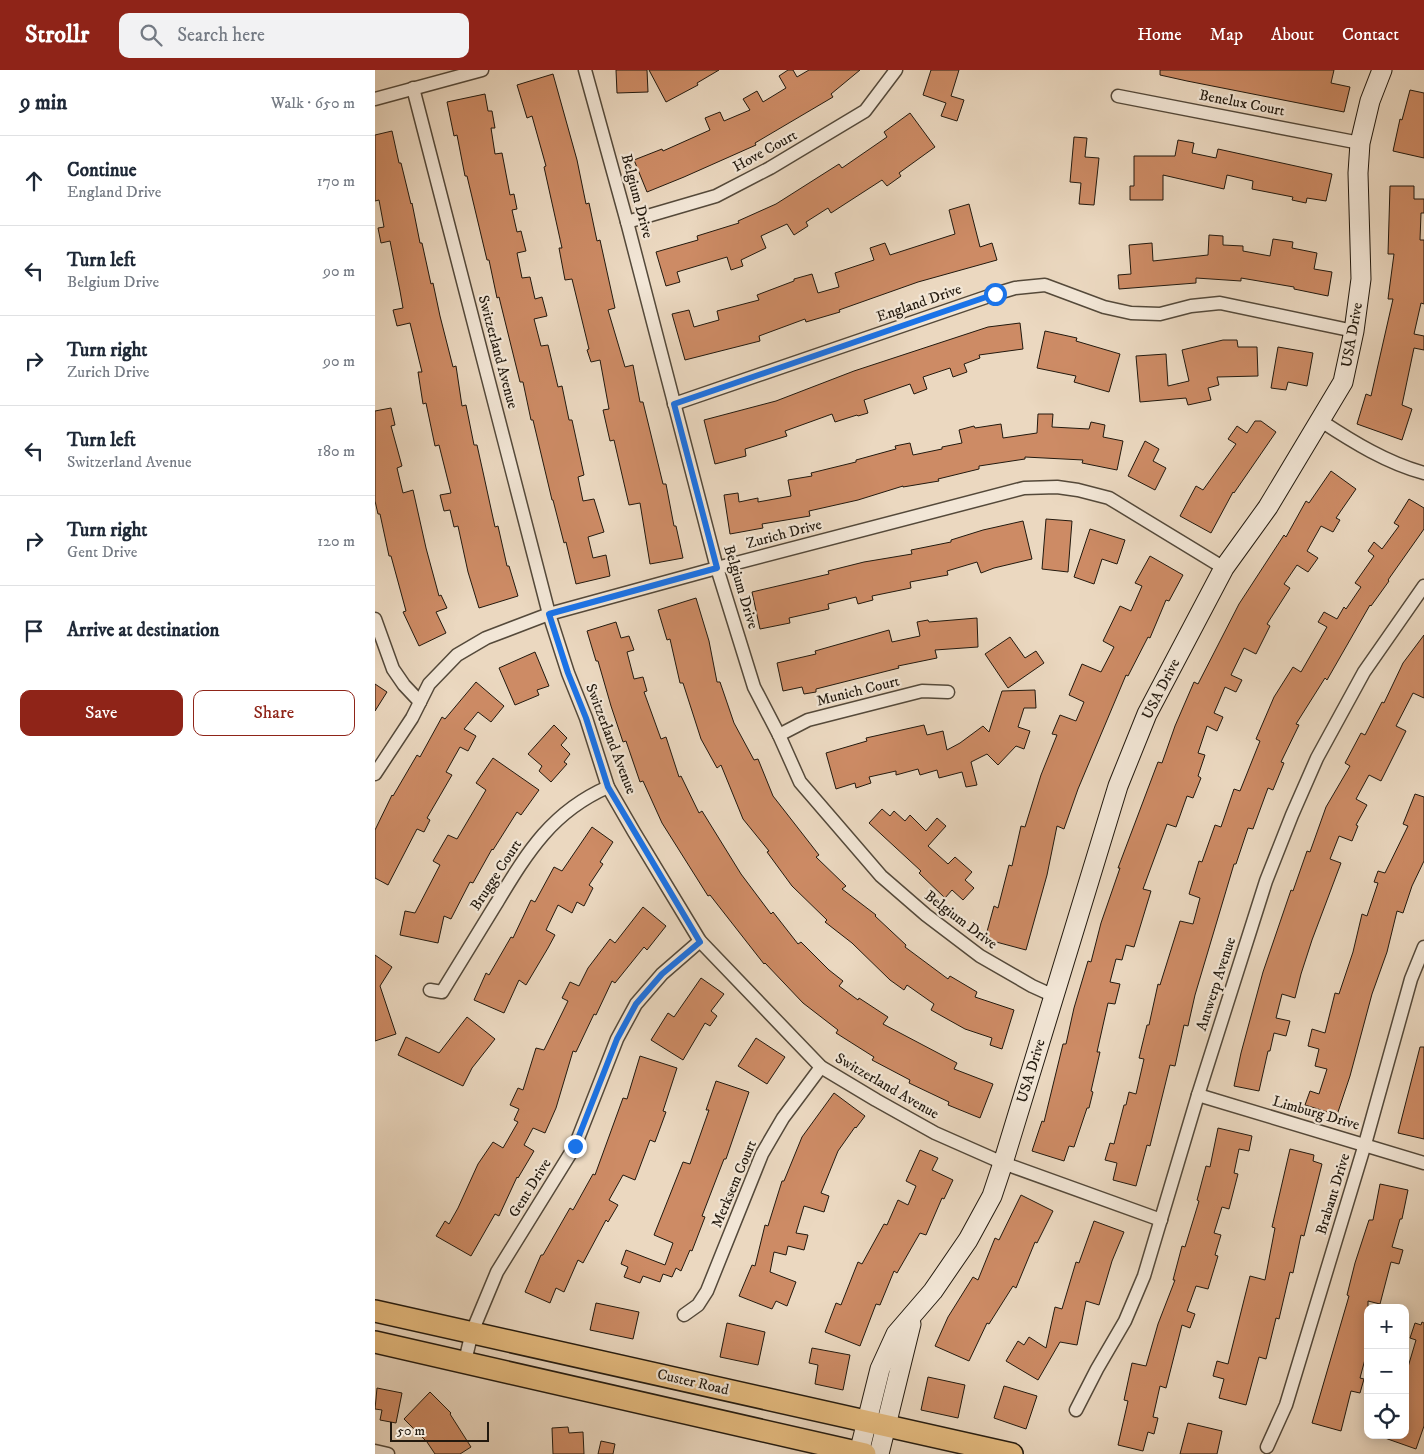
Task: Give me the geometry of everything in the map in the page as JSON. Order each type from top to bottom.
[{"type":"main road","name":"Custer Road","points":[[375,1311],[1012,1454]]},
{"type":"main road","points":[[375,1342],[867,1454]]},
{"type":"street","points":[[375,99],[482,70]]},
{"type":"street","name":"Belgium Drive","points":[[585,70],[627,222],[717,568],[754,687],[779,735],[800,782],[881,876],[926,915],[980,956],[1032,986],[1054,996]]},
{"type":"street","name":"Hove Court","points":[[627,222],[716,196],[770,168],[865,111],[896,70]]},
{"type":"street","name":"USA Drive","points":[[867,1454],[875,1424],[904,1348],[915,1311],[933,1290],[968,1240],[992,1196],[1117,786],[1147,714],[1224,568],[1269,507],[1343,382],[1354,331],[1361,279],[1357,173],[1360,143],[1370,102],[1383,70]]},
{"type":"street","name":"Switzerland Avenue","points":[[413,88],[549,614],[568,673],[586,718],[608,787],[700,942],[821,1067],[935,1132],[1003,1163],[1161,1220]]},
{"type":"street","name":"Benelux Court","points":[[1118,96],[1360,143]]},
{"type":"street","name":"England Drive","points":[[674,404],[1015,288],[1045,285],[1103,307],[1131,313],[1160,314],[1191,306],[1220,303],[1354,331]]},
{"type":"street","points":[[1321,421],[1355,443],[1412,470],[1424,473]]},
{"type":"street","name":"Zurich Drive","points":[[375,774],[413,718],[429,684],[457,655],[486,638],[549,614],[1024,488],[1057,487],[1109,498],[1224,568]]},
{"type":"street","name":"Antwerp Avenue","points":[[1076,1410],[1125,1321],[1144,1276],[1198,1095],[1266,881],[1314,766],[1364,672],[1424,586]]},
{"type":"street","points":[[375,618],[393,669],[404,685],[420,702]]},
{"type":"street","name":"Munich Court","points":[[779,735],[808,720],[922,691],[948,692]]},
{"type":"street","name":"Brugge Court","points":[[430,990],[442,992],[528,852],[549,827],[576,804],[608,787]]},
{"type":"street","name":"Gent Drive","points":[[465,1362],[472,1332],[497,1272],[575,1146],[617,1039],[636,1004],[662,974],[700,942]]},
{"type":"street","name":"Brabant Drive","points":[[1267,1447],[1286,1405],[1365,1144],[1411,979],[1424,947]]},
{"type":"street","name":"Merksem Court","points":[[684,1315],[698,1305],[707,1291],[762,1154],[783,1118],[821,1067]]},
{"type":"street","name":"Limburg Drive","points":[[1198,1095],[1424,1163]]},
{"type":"street","points":[[375,1451],[387,1454]]},
{"type":"building","points":[[616,70],[647,70],[648,92],[617,93]]},
{"type":"building","points":[[649,70],[719,70],[697,83],[698,85],[666,102]]},
{"type":"building","points":[[788,70],[793,70],[797,77],[809,70],[860,70],[831,94],[833,97],[755,143],[756,145],[647,192],[634,160],[662,149],[663,151],[710,130],[705,118],[720,112],[724,121],[750,110],[743,99],[757,91],[763,102],[786,88],[779,76]]},
{"type":"building","points":[[931,70],[959,70],[951,96],[964,100],[957,121],[941,116],[946,103],[923,95]]},
{"type":"building","points":[[1160,70],[1334,70],[1331,83],[1350,87],[1344,112],[1160,75]]},
{"type":"building","points":[[553,74],[577,160],[586,204],[589,203],[597,241],[600,240],[615,308],[608,310],[625,367],[633,365],[640,402],[643,402],[663,484],[666,484],[674,526],[676,526],[683,558],[650,564],[640,503],[629,505],[614,440],[610,441],[603,410],[609,409],[600,360],[591,362],[572,279],[565,280],[559,248],[562,248],[544,167],[546,166],[532,116],[527,118],[517,85]]},
{"type":"building","points":[[1410,90],[1424,93],[1424,158],[1393,151],[1400,119],[1402,120]]},
{"type":"building","points":[[485,94],[488,111],[492,111],[495,128],[491,128],[495,154],[502,153],[510,195],[514,194],[517,209],[512,210],[517,232],[521,231],[526,251],[517,253],[522,278],[530,277],[535,299],[542,297],[547,316],[534,319],[541,346],[548,345],[558,387],[562,386],[569,420],[572,420],[584,475],[578,477],[583,501],[594,499],[604,532],[588,537],[593,558],[606,555],[610,576],[576,584],[566,542],[564,543],[552,500],[533,420],[531,420],[523,382],[520,382],[499,297],[497,298],[489,260],[487,260],[467,176],[465,176],[457,135],[454,136],[447,102]]},
{"type":"building","points":[[910,113],[935,147],[899,173],[901,176],[887,186],[882,180],[831,213],[828,208],[806,222],[808,226],[794,235],[787,224],[761,236],[766,248],[741,260],[743,266],[731,270],[727,257],[677,272],[680,282],[666,286],[656,252],[698,240],[697,236],[739,223],[738,221],[776,204],[839,164],[842,168],[887,137],[884,132]]},
{"type":"building","points":[[392,131],[399,163],[401,163],[412,203],[431,284],[433,283],[453,367],[456,366],[462,406],[466,405],[495,527],[498,526],[507,566],[509,566],[518,596],[479,608],[468,572],[458,526],[454,527],[450,510],[444,511],[440,495],[451,493],[439,445],[435,446],[426,403],[423,404],[418,372],[422,372],[410,323],[397,326],[393,310],[403,308],[390,241],[381,243],[378,228],[384,227],[379,200],[375,201],[375,135]]},
{"type":"building","points":[[1074,137],[1087,138],[1085,157],[1099,158],[1094,205],[1079,204],[1081,183],[1070,182]]},
{"type":"building","points":[[1178,140],[1194,143],[1192,153],[1216,158],[1218,149],[1332,174],[1326,201],[1307,198],[1306,203],[1292,200],[1293,197],[1252,189],[1253,181],[1227,175],[1224,189],[1163,175],[1163,200],[1130,200],[1130,186],[1134,186],[1134,156],[1175,156]]},
{"type":"building","points":[[1390,186],[1414,186],[1414,199],[1424,199],[1424,213],[1421,213],[1420,240],[1424,240],[1424,304],[1421,303],[1414,334],[1424,336],[1424,350],[1414,348],[1402,405],[1412,409],[1402,440],[1357,424],[1366,394],[1371,396],[1393,299],[1388,299],[1394,254],[1388,254]]},
{"type":"building","points":[[969,204],[980,247],[992,243],[997,260],[918,282],[839,310],[840,312],[806,322],[805,319],[759,336],[760,341],[685,360],[672,314],[689,310],[694,327],[719,320],[717,311],[759,300],[757,295],[794,281],[794,279],[812,274],[818,293],[839,287],[835,273],[874,260],[870,248],[885,243],[890,255],[955,234],[949,210]]},
{"type":"building","points":[[1209,235],[1223,236],[1223,245],[1243,246],[1243,251],[1270,256],[1273,239],[1293,242],[1292,248],[1317,253],[1314,269],[1332,272],[1328,296],[1294,289],[1294,287],[1241,278],[1241,281],[1196,278],[1196,283],[1119,289],[1118,275],[1131,274],[1129,245],[1152,243],[1153,261],[1208,255]]},
{"type":"building","points":[[1020,323],[1023,349],[979,355],[980,358],[964,364],[967,372],[953,377],[950,368],[923,377],[927,389],[914,394],[910,384],[864,400],[868,413],[835,422],[832,414],[785,431],[787,436],[745,449],[746,456],[715,464],[704,420],[776,401],[854,371],[988,327]]},
{"type":"building","points":[[1045,331],[1077,338],[1076,341],[1120,354],[1109,392],[1074,382],[1076,376],[1037,368]]},
{"type":"building","points":[[1223,340],[1237,340],[1238,347],[1257,347],[1258,376],[1217,377],[1219,385],[1208,388],[1211,400],[1188,405],[1186,398],[1140,402],[1136,356],[1166,354],[1168,386],[1189,381],[1182,350]]},
{"type":"building","points":[[1278,347],[1313,353],[1307,386],[1288,382],[1286,390],[1271,388]]},
{"type":"building","points":[[391,408],[395,425],[391,426],[402,466],[397,468],[403,493],[413,490],[439,596],[441,595],[447,608],[436,612],[446,633],[419,646],[403,612],[406,611],[375,501],[375,411]]},
{"type":"building","points":[[1038,414],[1053,414],[1052,427],[1089,429],[1091,422],[1105,425],[1103,437],[1123,441],[1117,470],[1082,463],[1083,460],[1025,457],[1025,459],[979,466],[979,469],[938,479],[939,481],[903,486],[858,500],[809,511],[810,516],[762,524],[763,528],[730,534],[724,495],[738,493],[739,502],[758,498],[758,502],[791,496],[788,480],[812,476],[811,473],[856,462],[856,460],[896,449],[895,446],[910,443],[913,455],[942,449],[942,447],[962,443],[959,430],[974,426],[975,428],[1001,424],[1003,438],[1037,433]]},
{"type":"building","points":[[1255,421],[1261,421],[1276,432],[1233,492],[1211,533],[1180,516],[1196,486],[1203,490],[1236,444],[1228,439],[1237,426],[1247,433]]},
{"type":"building","points":[[1145,441],[1159,449],[1153,461],[1166,468],[1155,490],[1128,476]]},
{"type":"building","points":[[1331,471],[1356,489],[1336,518],[1340,520],[1333,532],[1321,526],[1307,551],[1318,558],[1308,572],[1297,565],[1284,584],[1290,588],[1267,624],[1270,626],[1256,654],[1244,648],[1231,675],[1242,680],[1236,692],[1225,687],[1214,713],[1223,717],[1217,731],[1207,726],[1198,753],[1205,755],[1198,776],[1201,778],[1193,798],[1187,796],[1176,827],[1167,824],[1143,889],[1151,891],[1134,947],[1126,945],[1122,960],[1116,959],[1110,982],[1120,984],[1115,1004],[1108,1003],[1097,1052],[1100,1052],[1091,1091],[1093,1092],[1074,1147],[1069,1146],[1064,1161],[1032,1151],[1042,1121],[1044,1122],[1063,1044],[1066,1044],[1074,1008],[1088,961],[1091,962],[1101,923],[1120,868],[1118,868],[1158,762],[1162,763],[1175,726],[1194,682],[1198,684],[1239,604],[1284,535],[1286,537],[1306,501],[1309,503]]},
{"type":"building","points":[[1409,499],[1424,508],[1424,529],[1389,581],[1370,605],[1327,680],[1325,678],[1296,724],[1299,725],[1281,762],[1284,763],[1273,790],[1268,788],[1253,829],[1248,828],[1236,864],[1234,864],[1195,995],[1188,1026],[1184,1025],[1175,1066],[1170,1065],[1150,1146],[1147,1145],[1136,1186],[1113,1180],[1117,1163],[1105,1160],[1110,1143],[1114,1144],[1129,1092],[1136,1094],[1144,1059],[1139,1058],[1147,1025],[1149,1025],[1158,984],[1160,985],[1180,921],[1193,924],[1200,898],[1189,894],[1199,861],[1202,862],[1215,825],[1221,827],[1234,789],[1240,791],[1260,741],[1256,739],[1274,697],[1293,667],[1301,672],[1327,627],[1318,622],[1324,612],[1337,619],[1344,607],[1346,609],[1361,587],[1355,583],[1374,556],[1368,551],[1374,542],[1382,549],[1399,526],[1394,523]]},
{"type":"building","points":[[1046,519],[1072,521],[1068,572],[1042,569]]},
{"type":"building","points":[[1023,521],[1032,559],[981,573],[977,562],[947,571],[948,575],[910,582],[911,588],[872,596],[873,600],[858,604],[856,597],[828,604],[829,609],[789,618],[790,623],[760,629],[752,592],[829,574],[828,571],[864,562],[912,554],[911,550],[951,542],[951,540],[983,530]]},
{"type":"building","points":[[1090,529],[1125,540],[1117,564],[1102,559],[1094,584],[1074,577]]},
{"type":"building","points":[[1150,556],[1183,575],[1169,601],[1166,600],[1150,638],[1148,637],[1128,676],[1126,675],[1078,789],[1064,829],[1057,826],[1047,875],[1026,950],[985,939],[994,906],[998,908],[1009,865],[1012,866],[1021,826],[1025,827],[1041,775],[1057,735],[1052,734],[1060,715],[1076,721],[1084,702],[1069,695],[1082,664],[1101,672],[1114,647],[1103,641],[1120,606],[1131,611],[1142,586],[1135,583]]},
{"type":"building","points":[[696,598],[709,641],[717,682],[720,682],[734,723],[754,760],[758,759],[773,796],[819,855],[816,857],[846,886],[842,889],[876,915],[906,945],[905,947],[948,979],[950,976],[977,992],[975,997],[1014,1010],[1002,1049],[990,1045],[992,1038],[965,1029],[931,1010],[934,1004],[907,985],[904,990],[890,980],[852,943],[825,922],[827,920],[792,886],[767,852],[769,851],[743,819],[721,765],[717,768],[701,739],[683,683],[680,683],[670,639],[667,640],[658,610]]},
{"type":"building","points":[[977,618],[978,647],[935,650],[937,658],[898,666],[899,668],[816,689],[816,692],[804,694],[802,687],[783,691],[777,663],[816,654],[815,651],[889,630],[892,642],[920,636],[917,622]]},
{"type":"building","points":[[616,622],[621,638],[629,636],[634,650],[627,652],[634,679],[643,677],[647,691],[644,692],[661,739],[666,737],[679,777],[681,776],[699,813],[702,811],[741,874],[771,914],[773,912],[798,944],[801,942],[843,981],[839,986],[858,1000],[859,998],[888,1017],[883,1024],[957,1063],[954,1069],[993,1084],[980,1118],[948,1105],[949,1102],[909,1083],[910,1080],[872,1060],[874,1057],[836,1033],[838,1030],[803,1003],[764,964],[710,895],[708,896],[662,823],[643,781],[640,782],[626,741],[623,742],[587,631]]},
{"type":"building","points":[[1424,635],[1424,698],[1413,693],[1396,726],[1406,731],[1381,781],[1369,775],[1356,799],[1367,805],[1356,825],[1358,826],[1352,841],[1339,836],[1330,859],[1341,863],[1312,940],[1295,998],[1282,994],[1276,1018],[1290,1021],[1286,1036],[1274,1033],[1259,1091],[1234,1086],[1263,972],[1291,890],[1293,891],[1307,851],[1310,852],[1326,807],[1350,766],[1345,763],[1361,733],[1365,735],[1382,702],[1384,703],[1403,663]]},
{"type":"building","points":[[1010,637],[1025,658],[1036,651],[1044,663],[1008,688],[985,654]]},
{"type":"building","points":[[535,652],[549,686],[537,690],[539,695],[515,705],[499,668]]},
{"type":"building","points":[[476,682],[504,706],[491,722],[478,712],[464,729],[476,736],[468,751],[460,747],[446,772],[452,775],[427,818],[430,820],[424,832],[417,829],[388,885],[375,878],[375,830],[392,795],[417,755],[420,757],[442,717],[445,719]]},
{"type":"building","points":[[375,684],[387,692],[375,711]]},
{"type":"building","points":[[1035,690],[1036,708],[1024,708],[1018,727],[1030,731],[1024,749],[1016,746],[998,765],[987,754],[971,762],[977,785],[966,787],[962,772],[939,778],[937,770],[920,775],[918,769],[896,775],[896,771],[869,777],[871,783],[856,788],[855,783],[836,789],[826,753],[867,741],[866,738],[924,725],[927,735],[943,731],[947,750],[983,726],[989,732],[1002,691]]},
{"type":"building","points":[[554,725],[567,738],[561,745],[570,754],[564,762],[567,764],[551,782],[539,771],[542,766],[528,754]]},
{"type":"building","points":[[493,758],[539,790],[521,815],[517,812],[492,849],[473,883],[470,882],[451,919],[444,916],[438,943],[400,935],[405,911],[415,913],[440,865],[433,861],[448,835],[457,839],[486,790],[476,783]]},
{"type":"building","points":[[1415,794],[1424,797],[1424,861],[1412,886],[1403,913],[1397,911],[1387,952],[1372,994],[1350,1076],[1337,1115],[1305,1105],[1310,1091],[1319,1094],[1327,1069],[1315,1066],[1319,1049],[1308,1046],[1312,1029],[1325,1033],[1335,993],[1339,994],[1353,952],[1362,914],[1367,916],[1378,883],[1374,882],[1378,871],[1385,873],[1408,826],[1403,824]]},
{"type":"building","points":[[882,809],[890,816],[894,811],[905,821],[910,815],[926,831],[937,818],[946,826],[928,846],[948,864],[955,857],[972,872],[965,880],[974,888],[963,900],[952,890],[945,898],[919,873],[921,871],[869,823]]},
{"type":"building","points":[[592,827],[613,842],[600,862],[603,864],[589,885],[593,888],[584,906],[577,902],[572,913],[558,905],[546,930],[555,935],[526,985],[519,980],[504,1013],[474,1000],[486,973],[489,975],[511,937],[513,938],[531,900],[535,902],[554,867],[562,871]]},
{"type":"building","points":[[643,907],[666,926],[647,950],[644,947],[615,983],[612,981],[576,1052],[573,1051],[556,1108],[545,1133],[533,1128],[524,1145],[534,1151],[517,1177],[499,1216],[495,1214],[471,1256],[436,1236],[445,1221],[449,1224],[478,1164],[493,1142],[503,1148],[518,1122],[514,1120],[519,1109],[510,1105],[518,1088],[523,1090],[536,1048],[544,1050],[568,1001],[562,998],[570,982],[579,986],[588,968],[610,939],[615,943]]},
{"type":"building","points":[[375,955],[392,967],[380,986],[396,1034],[375,1041]]},
{"type":"building","points":[[701,978],[724,994],[711,1011],[717,1016],[710,1026],[705,1023],[683,1060],[651,1040],[668,1013],[674,1017]]},
{"type":"building","points":[[467,1017],[495,1039],[472,1068],[463,1086],[398,1055],[406,1037],[439,1053]]},
{"type":"building","points":[[756,1038],[785,1057],[767,1084],[738,1066]]},
{"type":"building","points":[[1420,1047],[1424,1047],[1424,1139],[1398,1133]]},
{"type":"building","points":[[640,1056],[677,1068],[663,1111],[666,1112],[655,1142],[650,1140],[635,1180],[623,1175],[609,1200],[618,1205],[608,1222],[606,1220],[583,1263],[578,1260],[564,1292],[556,1288],[550,1303],[525,1292],[541,1255],[543,1255],[570,1208],[573,1210],[593,1174],[595,1175],[623,1098],[627,1099]]},
{"type":"building","points":[[716,1081],[749,1092],[726,1159],[724,1159],[702,1216],[705,1217],[692,1251],[690,1250],[681,1271],[676,1268],[672,1277],[663,1274],[660,1282],[643,1276],[640,1283],[624,1277],[628,1267],[621,1264],[626,1250],[665,1265],[673,1243],[654,1235],[683,1162],[690,1164],[709,1110],[706,1110]]},
{"type":"building","points":[[834,1093],[865,1116],[838,1151],[821,1193],[829,1196],[824,1212],[804,1206],[796,1233],[808,1235],[804,1250],[788,1246],[786,1255],[774,1252],[770,1272],[796,1282],[787,1306],[776,1301],[772,1309],[739,1296],[752,1265],[755,1266],[765,1225],[768,1226],[782,1181],[784,1181],[802,1137]]},
{"type":"building","points":[[1218,1128],[1252,1136],[1249,1151],[1239,1149],[1234,1173],[1238,1174],[1229,1209],[1222,1207],[1214,1233],[1221,1235],[1215,1255],[1218,1256],[1208,1289],[1196,1286],[1187,1311],[1195,1314],[1190,1328],[1182,1325],[1166,1388],[1160,1386],[1153,1417],[1158,1418],[1154,1434],[1148,1432],[1143,1451],[1118,1445],[1128,1401],[1124,1400],[1132,1363],[1146,1366],[1158,1324],[1175,1280],[1173,1280],[1182,1246],[1185,1247],[1199,1201],[1197,1200],[1206,1166],[1210,1167]]},
{"type":"building","points":[[1290,1149],[1314,1155],[1313,1161],[1322,1164],[1304,1236],[1301,1235],[1293,1273],[1290,1272],[1279,1319],[1276,1318],[1266,1359],[1259,1357],[1246,1405],[1219,1398],[1224,1379],[1213,1376],[1217,1361],[1228,1364],[1250,1276],[1265,1280],[1275,1228],[1272,1227]]},
{"type":"building","points":[[920,1150],[938,1158],[932,1170],[953,1180],[944,1199],[942,1198],[926,1235],[920,1233],[897,1273],[894,1271],[880,1305],[876,1304],[860,1346],[825,1332],[836,1303],[841,1305],[858,1262],[862,1264],[884,1224],[887,1225],[898,1200],[908,1205],[916,1186],[906,1181]]},
{"type":"building","points":[[1380,1184],[1408,1190],[1402,1219],[1400,1219],[1392,1247],[1403,1250],[1399,1264],[1391,1262],[1380,1304],[1368,1301],[1368,1304],[1364,1304],[1364,1363],[1360,1378],[1364,1379],[1360,1393],[1351,1391],[1341,1431],[1312,1423],[1349,1296],[1347,1295],[1355,1263],[1369,1220],[1373,1220]]},
{"type":"building","points":[[1021,1195],[1053,1211],[1037,1243],[1035,1242],[1016,1288],[1013,1286],[989,1324],[987,1323],[969,1361],[935,1346],[948,1317],[973,1277],[978,1280],[995,1238],[999,1240]]},
{"type":"building","points":[[1094,1221],[1124,1232],[1112,1261],[1099,1305],[1086,1301],[1077,1345],[1060,1342],[1038,1380],[1006,1361],[1018,1341],[1024,1345],[1029,1337],[1046,1348],[1055,1307],[1062,1309],[1076,1262],[1079,1263]]},
{"type":"building","points":[[596,1303],[639,1312],[633,1339],[590,1330]]},
{"type":"building","points":[[1422,1322],[1424,1323],[1424,1426],[1416,1449],[1388,1439],[1409,1439],[1409,1364],[1416,1340],[1410,1338],[1415,1323],[1421,1325]]},
{"type":"building","points":[[727,1323],[765,1332],[758,1365],[720,1357]]},
{"type":"building","points":[[812,1348],[850,1355],[843,1390],[815,1384],[818,1365],[809,1363]]},
{"type":"building","points":[[928,1377],[965,1385],[958,1418],[921,1410]]},
{"type":"building","points":[[1004,1386],[1037,1396],[1026,1429],[994,1418]]},
{"type":"building","points":[[377,1388],[402,1393],[396,1423],[380,1420],[382,1410],[375,1409]]},
{"type":"building","points":[[430,1392],[451,1413],[471,1447],[460,1454],[435,1454],[427,1442],[404,1419]]},
{"type":"building","points":[[1188,1423],[1222,1431],[1217,1454],[1180,1454]]},
{"type":"building","points":[[568,1427],[569,1433],[583,1432],[584,1454],[553,1454],[552,1428]]},
{"type":"building","points":[[601,1441],[615,1444],[613,1454],[598,1454]]},
{"type":"route","points":[[575,1146],[617,1039],[636,1004],[662,974],[700,942],[608,787],[549,614],[717,568],[674,404],[995,294]]}]
